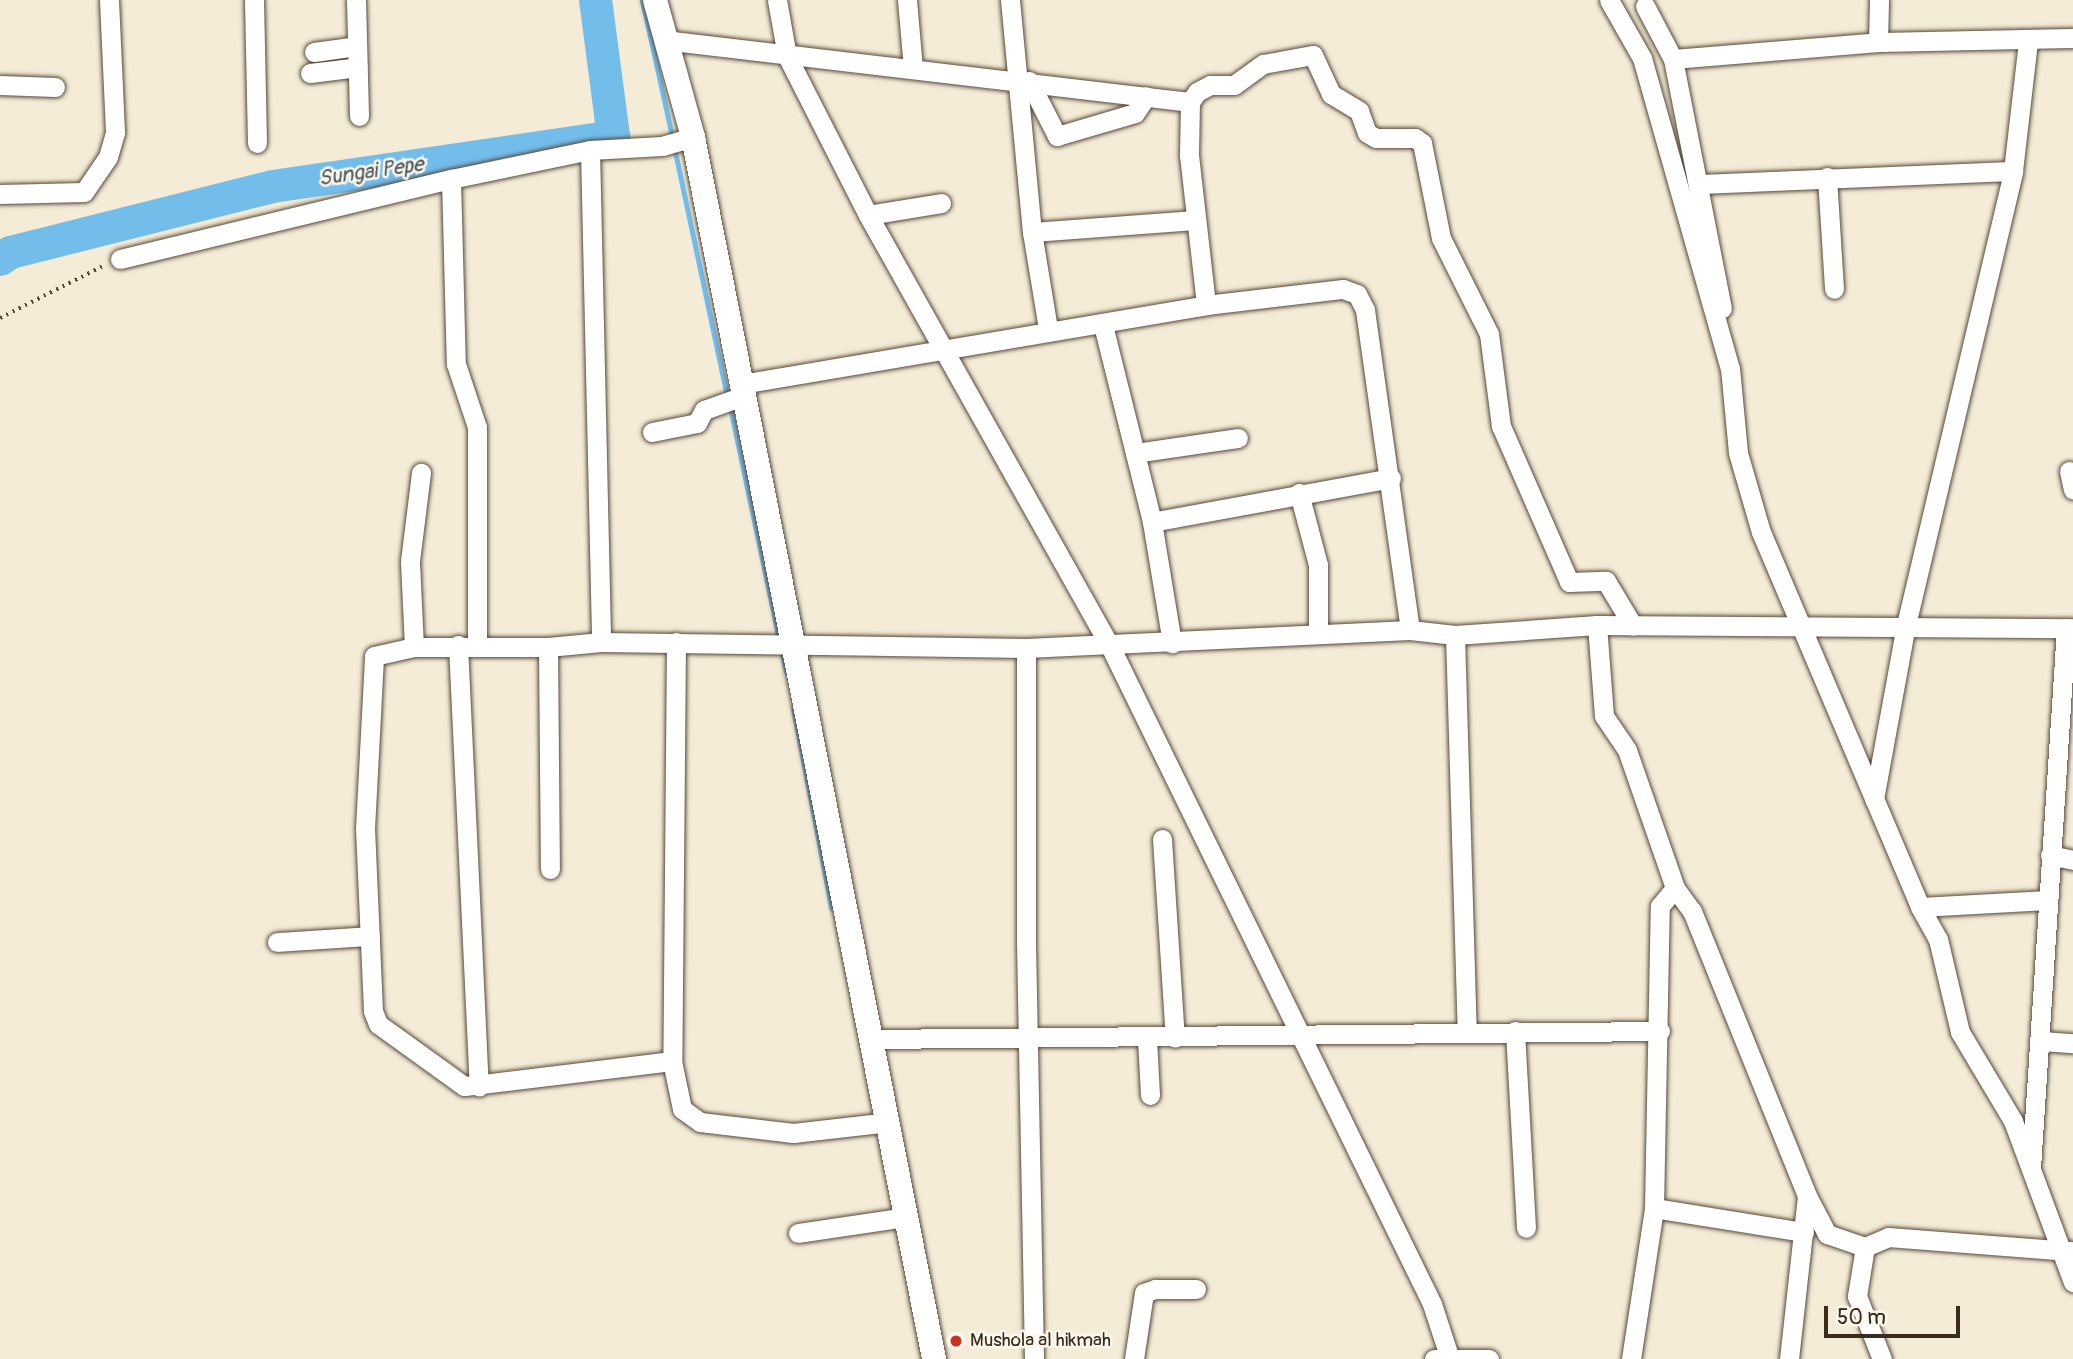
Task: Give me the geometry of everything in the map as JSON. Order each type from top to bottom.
[{"type":"main road","points":[[655,0],[690,139],[734,397],[791,642],[889,1122],[934,1359]]},
{"type":"street","points":[[0,194],[84,192],[108,158],[115,132],[109,0]]},
{"type":"street","points":[[254,0],[257,143]]},
{"type":"street","points":[[356,0],[359,116]]},
{"type":"street","points":[[777,0],[787,56],[868,215],[1109,644],[1432,1304],[1450,1359]]},
{"type":"street","points":[[907,0],[913,68]]},
{"type":"street","points":[[1010,0],[1024,80],[1032,232],[1048,329]]},
{"type":"street","points":[[1609,0],[1643,58],[1730,368]]},
{"type":"street","points":[[1878,42],[1879,0]]},
{"type":"street","points":[[1645,6],[1673,59],[1730,368],[1738,453],[1761,532],[1920,907],[1938,939],[1960,1032],[2013,1121],[2030,1176],[2067,1251],[2073,1282]]},
{"type":"street","points":[[1673,59],[1878,42],[2073,38]]},
{"type":"street","points":[[664,40],[787,56],[1024,80],[1190,102],[1210,85],[1234,85],[1263,64],[1309,53],[1317,60],[1331,94],[1359,111],[1367,133],[1376,138],[1419,139],[1449,261],[1489,334],[1494,398],[1506,438],[1569,582],[1606,581],[1633,625]]},
{"type":"street","points":[[1874,799],[1906,625],[2013,171],[2028,41]]},
{"type":"street","points":[[314,52],[357,46]]},
{"type":"street","points":[[310,73],[358,67]]},
{"type":"street","points":[[1024,80],[1057,135],[1135,113],[1146,96]]},
{"type":"street","points":[[0,85],[55,87]]},
{"type":"street","points":[[1190,102],[1196,220],[1206,305]]},
{"type":"street","points":[[120,259],[452,179],[590,150],[662,146],[690,139]]},
{"type":"street","points":[[590,150],[601,642]]},
{"type":"street","points":[[1698,184],[2013,171]]},
{"type":"street","points":[[1827,177],[1834,289]]},
{"type":"street","points":[[452,179],[456,364],[477,428],[467,646],[479,1087]]},
{"type":"street","points":[[868,215],[941,203]]},
{"type":"street","points":[[1032,232],[1196,220]]},
{"type":"street","points":[[652,432],[697,423],[704,410],[734,397],[943,350],[1048,329],[1103,325],[1206,305],[1343,289],[1357,294],[1365,310],[1391,478],[1410,630]]},
{"type":"street","points":[[1103,325],[1152,522],[1172,643]]},
{"type":"street","points":[[1135,453],[1238,438]]},
{"type":"street","points":[[414,647],[410,561],[421,473]]},
{"type":"street","points":[[1152,522],[1391,478]]},
{"type":"street","points":[[1299,493],[1318,565],[1318,634]]},
{"type":"street","points":[[1597,625],[1602,709],[1637,774],[1675,888],[1692,911],[1807,1196],[1827,1234],[1865,1247],[1888,1237],[2067,1251]]},
{"type":"street","points":[[671,1060],[479,1087],[452,1081],[378,1024],[369,936],[365,829],[371,667],[374,656],[414,647],[548,648],[601,642],[791,642],[1026,648],[1410,630],[1455,635],[1597,625],[2070,628],[2050,855],[2042,1041],[2030,1176]]},
{"type":"street","points":[[1455,635],[1467,1032]]},
{"type":"street","points":[[676,642],[671,1060],[682,1110],[700,1122],[793,1133],[889,1122]]},
{"type":"street","points":[[548,648],[550,869]]},
{"type":"street","points":[[1026,648],[1028,1035],[1034,1359]]},
{"type":"street","points":[[1161,839],[1175,1038]]},
{"type":"street","points":[[2050,855],[2073,860]]},
{"type":"street","points":[[1631,1359],[1654,1208],[1660,1031],[1660,906],[1675,888]]},
{"type":"street","points":[[1920,907],[2048,900]]},
{"type":"street","points":[[277,942],[369,936]]},
{"type":"street","points":[[1515,1031],[1526,1228]]},
{"type":"street","points":[[871,1039],[1028,1035],[1147,1039],[1301,1034],[1660,1031]]},
{"type":"street","points":[[1147,1039],[1150,1095]]},
{"type":"street","points":[[2042,1041],[2073,1043]]},
{"type":"street","points":[[1789,1359],[1807,1196]]},
{"type":"street","points":[[1654,1208],[1804,1232]]},
{"type":"street","points":[[798,1233],[906,1217]]},
{"type":"street","points":[[1865,1247],[1857,1296],[1882,1359]]},
{"type":"street","points":[[1133,1359],[1144,1293],[1155,1289],[1196,1290]]},
{"type":"street","points":[[1434,1359],[1489,1359]]},
{"type":"path","points":[[0,318],[120,259]]},
{"type":"waterway","name":"Sungai Pepe","points":[[0,259],[10,252],[272,186],[613,136],[595,0]]},
{"type":"waterway","points":[[642,0],[672,137]]},
{"type":"waterway","points":[[674,147],[727,397]]},
{"type":"waterway","points":[[730,407],[779,640]]},
{"type":"waterway","points":[[781,650],[786,671]]},
{"type":"waterway","points":[[793,708],[831,908]]},
{"type":"place","name":"Mushola al hikmah","points":[[956,1341]]}]
